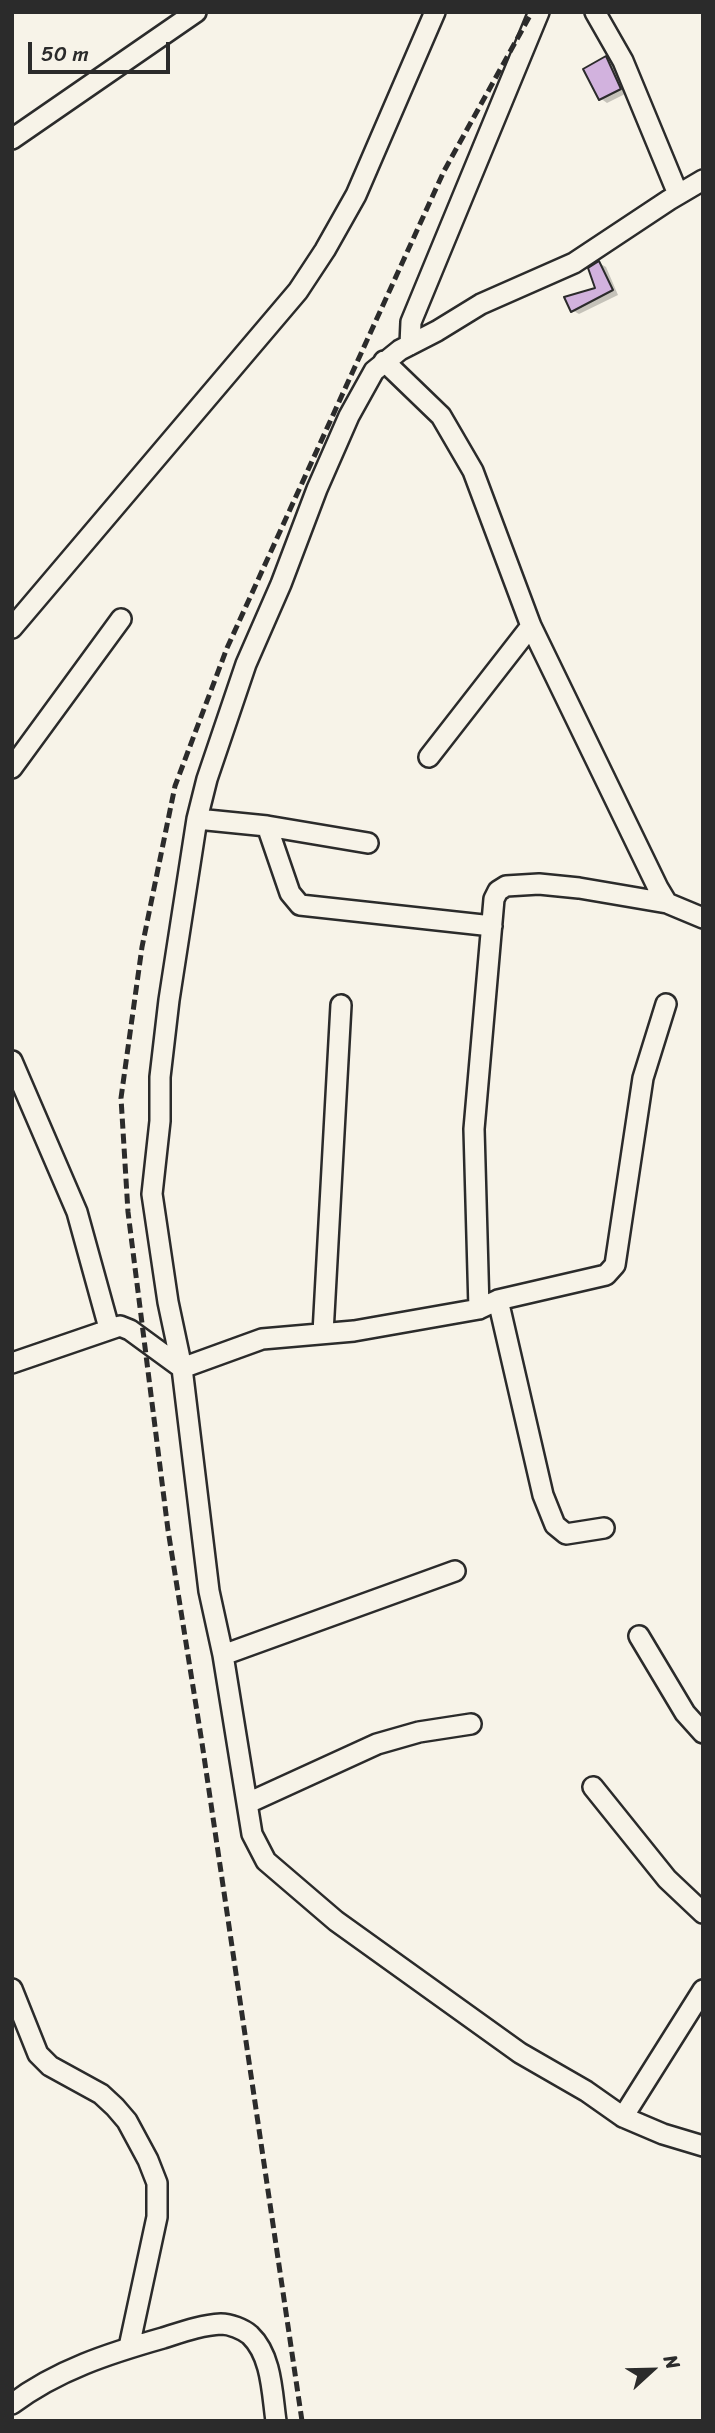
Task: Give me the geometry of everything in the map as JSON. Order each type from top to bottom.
[{"type":"street","points":[[12,139],[196,12]]},
{"type":"street","points":[[12,628],[298,291],[326,250],[356,195],[435,12]]},
{"type":"street","points":[[410,345],[411,322],[540,12]]},
{"type":"street","points":[[595,12],[623,61],[678,194]]},
{"type":"street","points":[[703,180],[574,263],[481,304],[384,361],[374,372],[349,416],[246,664],[207,779],[197,818],[160,1077],[160,1121],[152,1194],[181,1368],[209,1591],[223,1655],[252,1834],[257,1846],[266,1861],[336,1921],[520,2053],[586,2091],[623,2117],[703,2147]]},
{"type":"street","points":[[384,361],[441,416],[473,471],[531,626],[635,843],[667,902]]},
{"type":"street","points":[[12,768],[121,619]]},
{"type":"street","points":[[429,757],[531,626]]},
{"type":"street","points":[[197,818],[267,826],[368,843]]},
{"type":"street","points":[[267,826],[290,893],[293,900],[300,905],[492,926]]},
{"type":"street","points":[[479,1309],[474,1129],[494,899],[498,891],[513,884],[579,888],[667,902],[703,918]]},
{"type":"street","points":[[323,1333],[341,1004]]},
{"type":"street","points":[[181,1368],[262,1339],[354,1331],[479,1309],[498,1300],[598,1278],[612,1271],[643,1078],[666,1004]]},
{"type":"street","points":[[12,1061],[77,1212],[109,1328]]},
{"type":"street","points":[[498,1300],[543,1495],[555,1525],[566,1534],[573,1535],[604,1528]]},
{"type":"street","points":[[12,1363],[120,1326],[130,1330],[181,1368]]},
{"type":"street","points":[[223,1655],[455,1572]]},
{"type":"street","points":[[639,1636],[685,1713],[703,1733]]},
{"type":"street","points":[[248,1802],[377,1744],[419,1732],[471,1724]]},
{"type":"street","points":[[593,1787],[667,1879],[703,1913]]},
{"type":"street","points":[[12,1989],[38,2054],[50,2066],[102,2094],[115,2107],[127,2121],[157,2183],[157,2217],[129,2347]]},
{"type":"street","points":[[623,2117],[703,1990]]},
{"type":"street","points":[[12,2404],[29,2391],[69,2370],[129,2347],[193,2329],[223,2324],[241,2329],[259,2347],[267,2365],[276,2421]]},
{"type":"building","points":[[606,56],[621,89],[599,100],[583,69]]},
{"type":"building","points":[[599,261],[613,290],[571,312],[564,297],[595,288],[588,268]]},
{"type":"railway","points":[[302,2421],[168,1530],[128,1212],[121,1098],[142,947],[175,786],[227,648],[444,171],[532,12]]}]
